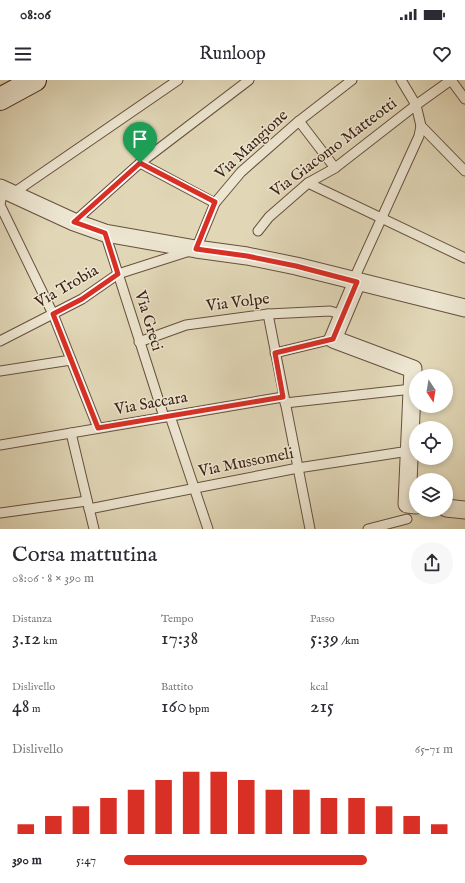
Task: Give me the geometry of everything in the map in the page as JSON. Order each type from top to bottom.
[{"type":"street","points":[[0,99],[29,82]]},
{"type":"street","points":[[5,190],[74,222],[105,233],[196,249],[247,256],[296,266],[465,308]]},
{"type":"street","points":[[355,281],[344,314],[333,339],[414,369]]},
{"type":"street","points":[[453,509],[465,510]]},
{"type":"lane","points":[[98,428],[53,314],[0,205],[5,190],[178,80]]},
{"type":"lane","points":[[74,222],[140,163],[249,80]]},
{"type":"lane","name":"Via Mangione","points":[[196,249],[215,202],[241,172],[298,121],[352,80]]},
{"type":"lane","points":[[355,281],[381,218],[419,136],[421,126],[416,105],[401,80]]},
{"type":"lane","points":[[451,80],[465,99]]},
{"type":"lane","name":"Via Giacomo Matteotti","points":[[258,231],[269,217],[308,183],[335,168],[416,105],[451,80]]},
{"type":"lane","points":[[298,121],[335,168]]},
{"type":"lane","points":[[421,126],[465,171]]},
{"type":"lane","points":[[140,163],[215,202]]},
{"type":"lane","points":[[308,183],[465,258]]},
{"type":"lane","name":"Via Greci","points":[[105,233],[139,342],[195,488],[208,529]]},
{"type":"lane","name":"Via Trobia","points":[[0,341],[82,299],[118,274],[196,249]]},
{"type":"lane","name":"Via Volpe","points":[[139,342],[186,325],[268,314],[330,311],[344,314]]},
{"type":"lane","points":[[268,314],[310,529]]},
{"type":"lane","points":[[275,353],[333,339]]},
{"type":"lane","points":[[0,371],[71,360]]},
{"type":"lane","name":"Via Saccara","points":[[0,444],[284,400],[409,389]]},
{"type":"lane","points":[[72,433],[94,529]]},
{"type":"lane","name":"Via Mussomeli","points":[[0,513],[88,505],[195,488],[298,468],[409,451]]},
{"type":"lane","points":[[368,529],[409,509]]},
{"type":"lane","points":[[406,529],[409,514]]},
{"type":"route","points":[[140,163],[215,202],[196,249],[247,256],[296,266],[357,282],[333,339],[275,353],[283,397],[98,428],[53,314],[82,299],[118,274],[105,233],[74,222],[140,163]]}]
